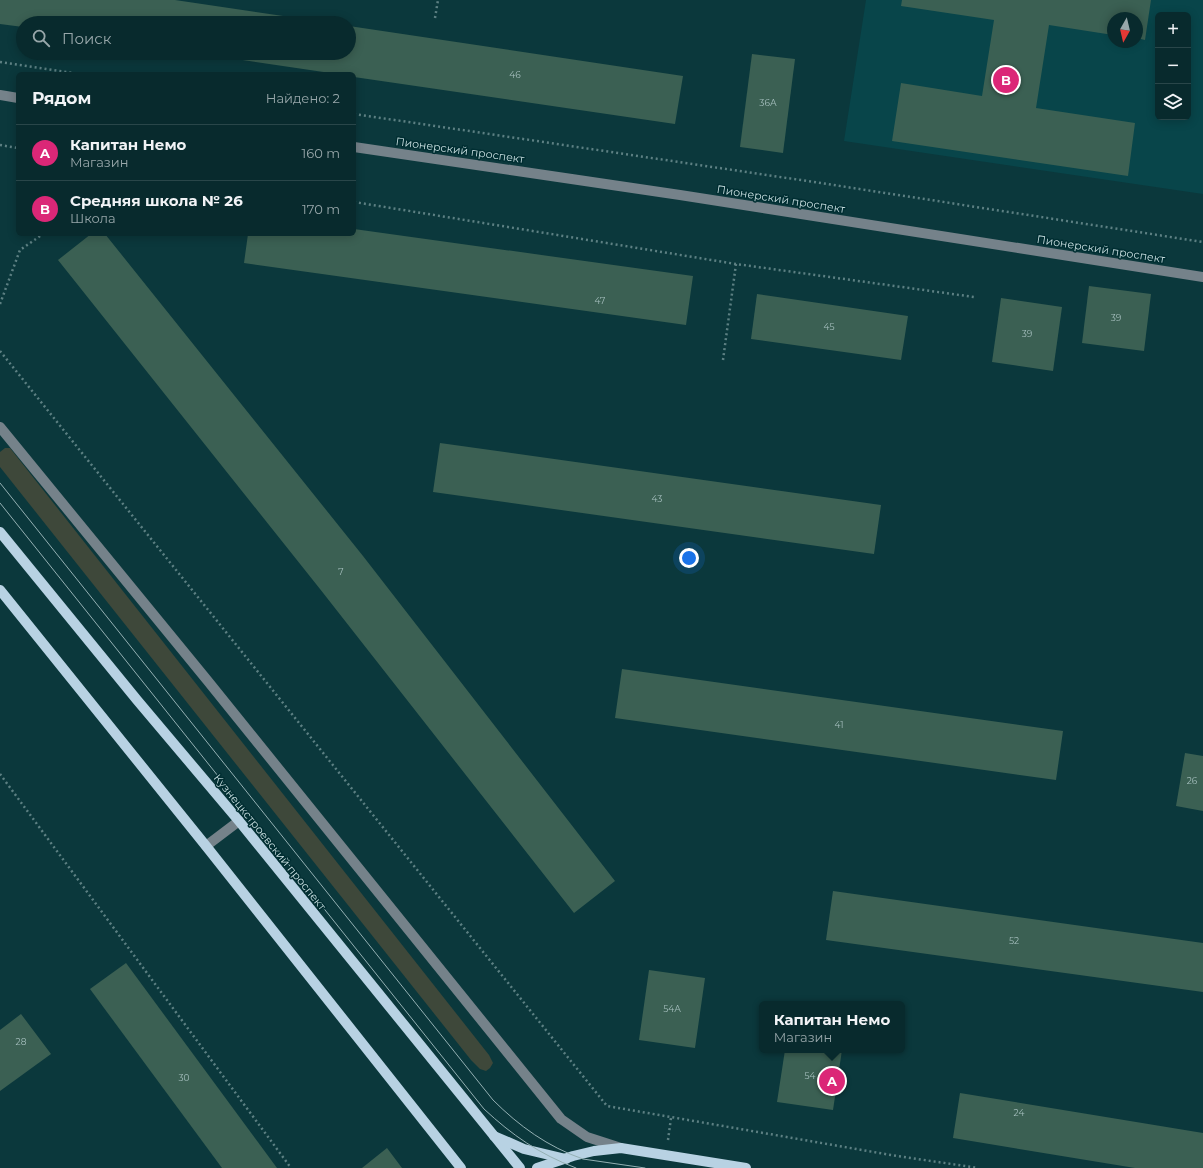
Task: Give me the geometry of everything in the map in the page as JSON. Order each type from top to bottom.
[{"type":"main road","name":"Кузнецкстроевский проспект","points":[[0,532],[239,822],[520,1168]]},
{"type":"main road","points":[[0,590],[206,846],[461,1168]]},
{"type":"main road","points":[[492,1135],[524,1148],[566,1159]]},
{"type":"main road","points":[[537,1168],[594,1151],[622,1148],[746,1168]]},
{"type":"street","points":[[0,95],[16,98]]},
{"type":"street","name":"Пионерский проспект","points":[[356,147],[680,195],[1203,277]]},
{"type":"street","points":[[0,427],[202,674],[561,1119],[587,1137],[622,1148]]},
{"type":"street","points":[[206,846],[239,822]]},
{"type":"path","points":[[435,18],[438,0]]},
{"type":"path","points":[[0,62],[67,72]]},
{"type":"path","points":[[356,114],[814,182],[1203,242]]},
{"type":"path","points":[[0,145],[16,148]]},
{"type":"path","points":[[356,202],[736,264],[974,297]]},
{"type":"path","points":[[0,304],[20,250],[40,236]]},
{"type":"path","points":[[723,360],[736,264]]},
{"type":"path","points":[[0,351],[607,1106],[671,1118],[978,1168]]},
{"type":"path","points":[[0,774],[291,1168]]},
{"type":"path","points":[[666,1156],[671,1118]]},
{"type":"shaded area","points":[[866,0],[1203,0],[1203,194],[844,141]]},
{"type":"green space","points":[[5,448],[10,448],[489,1055],[493,1063],[490,1068],[486,1071],[480,1069],[471,1060],[0,467],[0,452]]},
{"type":"building","points":[[0,0],[175,0],[283,16],[16,16],[16,26],[0,24]]},
{"type":"building","points":[[902,0],[1151,0],[1145,40],[1143,40],[1143,12],[1107,12],[1107,34],[1049,25],[1036,108],[1135,123],[1128,176],[892,141],[901,83],[982,96],[994,20],[901,6]]},
{"type":"building","points":[[356,27],[683,76],[675,124],[356,77],[356,72],[324,72],[242,60],[356,60]]},
{"type":"building","points":[[752,54],[795,59],[783,153],[740,147]]},
{"type":"building","points":[[356,229],[693,276],[686,325],[244,263],[248,236],[356,236]]},
{"type":"building","points":[[88,236],[107,236],[363,556],[615,881],[574,913],[320,589],[58,260]]},
{"type":"building","points":[[1089,286],[1151,294],[1144,351],[1082,343]]},
{"type":"building","points":[[757,294],[908,316],[901,360],[751,339]]},
{"type":"building","points":[[1001,298],[1062,307],[1053,371],[992,362]]},
{"type":"building","points":[[440,443],[881,505],[874,554],[433,492]]},
{"type":"building","points":[[622,669],[1063,731],[1056,780],[615,718]]},
{"type":"building","points":[[1185,753],[1203,756],[1203,811],[1176,806]]},
{"type":"building","points":[[833,891],[1203,943],[1203,992],[826,940]]},
{"type":"building","points":[[126,963],[277,1168],[222,1168],[90,989]]},
{"type":"building","points":[[649,970],[705,978],[695,1048],[639,1040]]},
{"type":"building","points":[[21,1014],[51,1054],[0,1091],[0,1030]]},
{"type":"building","points":[[785,1053],[842,1053],[833,1110],[777,1102]]},
{"type":"building","points":[[960,1093],[1203,1133],[1203,1168],[1135,1168],[953,1138]]},
{"type":"building","points":[[387,1148],[402,1168],[362,1168]]},
{"type":"tram line","points":[[0,483],[493,1100],[535,1135],[570,1154],[583,1159],[645,1168]]},
{"type":"tram line","points":[[0,503],[484,1109],[527,1143],[550,1157],[576,1168]]},
{"type":"place","name":"Средняя школа № 26","points":[[1006,80]]},
{"type":"place","name":"Капитан Немо","points":[[832,1081]]}]
